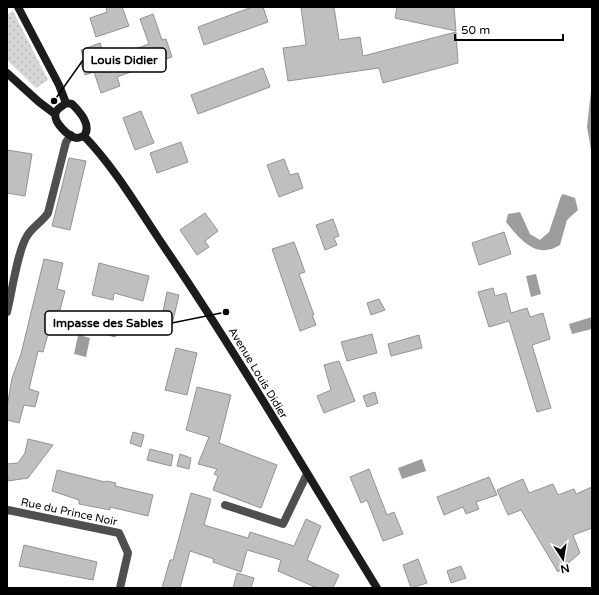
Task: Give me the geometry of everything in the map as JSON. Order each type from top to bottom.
[{"type":"main road","points":[[18,7],[59,85],[66,103]]},
{"type":"main road","points":[[7,73],[39,102],[56,114],[59,125],[71,135],[77,138],[84,136],[87,128],[85,122],[72,104],[66,103]]},
{"type":"main road","points":[[56,114],[66,103]]},
{"type":"main road","name":"Avenue Louis Didier","points":[[84,136],[119,180],[213,319],[376,588]]},
{"type":"street","points":[[7,312],[22,247],[27,236],[44,220],[48,213],[66,142],[71,135]]},
{"type":"street","points":[[225,505],[284,524],[306,474]]},
{"type":"street","name":"Rue du Prince Noir","points":[[7,512],[8,510],[120,534],[128,553],[120,588]]},
{"type":"shaded area","points":[[13,11],[48,80],[36,88],[7,60],[7,15]]},
{"type":"shaded area","points":[[592,82],[592,155],[587,127]]},
{"type":"shaded area","points":[[563,194],[575,198],[578,210],[567,220],[560,245],[551,249],[536,249],[523,241],[506,222],[508,214],[520,212],[530,234],[540,240],[549,232]]},
{"type":"shaded area","points":[[536,274],[541,294],[531,297],[526,276]]},
{"type":"shaded area","points":[[592,317],[592,329],[572,334],[569,324]]},
{"type":"shaded area","points":[[79,331],[83,332],[83,336],[90,338],[86,357],[74,354]]},
{"type":"shaded area","points":[[422,459],[426,471],[402,479],[398,468]]},
{"type":"building","points":[[106,7],[122,7],[129,26],[96,37],[90,18],[107,12]]},
{"type":"building","points":[[252,7],[263,7],[268,22],[204,45],[198,27]]},
{"type":"building","points":[[301,7],[334,7],[339,40],[360,37],[363,56],[456,32],[458,63],[383,83],[379,68],[288,81],[283,48],[306,45]]},
{"type":"building","points":[[397,7],[454,7],[456,31],[395,18]]},
{"type":"building","points":[[153,14],[162,40],[166,39],[172,57],[117,77],[120,86],[101,93],[94,72],[85,75],[81,64],[85,62],[81,50],[100,43],[105,60],[149,44],[140,19]]},
{"type":"building","points":[[263,68],[270,87],[198,114],[191,95]]},
{"type":"building","points":[[141,111],[154,143],[135,150],[123,118]]},
{"type":"building","points":[[181,142],[188,162],[157,173],[150,153]]},
{"type":"building","points":[[7,150],[32,154],[25,196],[7,193]]},
{"type":"building","points":[[69,158],[86,161],[70,230],[52,226]]},
{"type":"building","points":[[284,159],[290,175],[298,173],[303,188],[279,197],[267,165]]},
{"type":"building","points":[[205,213],[218,231],[205,241],[209,247],[197,255],[180,230]]},
{"type":"building","points":[[333,219],[339,236],[334,238],[337,245],[325,250],[316,225]]},
{"type":"building","points":[[504,232],[511,254],[479,265],[472,243]]},
{"type":"building","points":[[294,242],[305,272],[299,274],[314,315],[312,315],[316,325],[300,331],[272,249]]},
{"type":"building","points":[[44,259],[63,263],[57,289],[65,291],[60,310],[58,309],[51,334],[48,334],[43,352],[38,351],[29,389],[39,392],[35,407],[24,405],[19,423],[7,420],[7,407],[12,378],[21,354]]},
{"type":"building","points":[[99,263],[149,276],[143,301],[114,293],[113,300],[92,295]]},
{"type":"building","points":[[493,288],[495,296],[506,293],[511,313],[527,308],[530,317],[543,313],[550,339],[532,345],[551,408],[537,412],[509,321],[489,327],[478,292]]},
{"type":"building","points":[[167,292],[179,295],[171,329],[160,326]]},
{"type":"building","points":[[379,299],[385,310],[371,315],[367,303]]},
{"type":"building","points":[[103,316],[120,320],[115,337],[105,334],[106,330],[100,329]]},
{"type":"building","points":[[372,334],[377,353],[347,361],[341,342]]},
{"type":"building","points":[[419,335],[422,348],[391,356],[388,344]]},
{"type":"building","points":[[176,348],[197,353],[187,395],[165,390]]},
{"type":"building","points":[[339,361],[355,401],[324,413],[317,396],[331,390],[324,365]]},
{"type":"building","points":[[197,387],[231,395],[219,443],[277,465],[261,508],[213,490],[218,476],[214,474],[217,469],[198,464],[209,437],[186,430]]},
{"type":"building","points":[[375,392],[378,403],[367,407],[363,396]]},
{"type":"building","points":[[133,432],[144,435],[141,447],[130,443]]},
{"type":"building","points":[[28,439],[53,445],[28,478],[8,481],[7,464],[18,463],[25,453]]},
{"type":"building","points":[[150,449],[173,455],[171,466],[147,460]]},
{"type":"building","points":[[180,454],[191,458],[189,469],[177,466]]},
{"type":"building","points":[[369,469],[387,515],[394,512],[403,534],[383,541],[367,500],[361,503],[350,477]]},
{"type":"building","points":[[57,470],[105,482],[116,483],[115,486],[153,495],[148,516],[110,507],[110,510],[79,504],[79,500],[52,491]]},
{"type":"building","points":[[489,477],[497,495],[476,502],[479,509],[466,514],[463,507],[444,515],[437,497]]},
{"type":"building","points":[[523,479],[529,493],[553,484],[558,495],[574,489],[576,494],[592,487],[592,528],[573,535],[580,553],[558,572],[521,510],[508,515],[497,490]]},
{"type":"building","points":[[191,493],[211,499],[204,525],[248,538],[250,532],[294,546],[306,519],[321,526],[307,560],[339,575],[333,588],[317,588],[278,571],[281,560],[247,550],[241,572],[213,562],[214,559],[190,551],[180,588],[162,588],[170,560],[173,560]]},
{"type":"building","points":[[24,545],[97,562],[93,580],[19,566]]},
{"type":"building","points":[[418,559],[427,583],[411,588],[403,565]]},
{"type":"building","points":[[461,566],[466,578],[451,583],[447,571]]},
{"type":"building","points":[[237,573],[254,578],[251,588],[233,588]]},
{"type":"place","name":"Louis Didier","points":[[54,101]]},
{"type":"place","name":"Impasse des Sables","points":[[226,312]]}]
